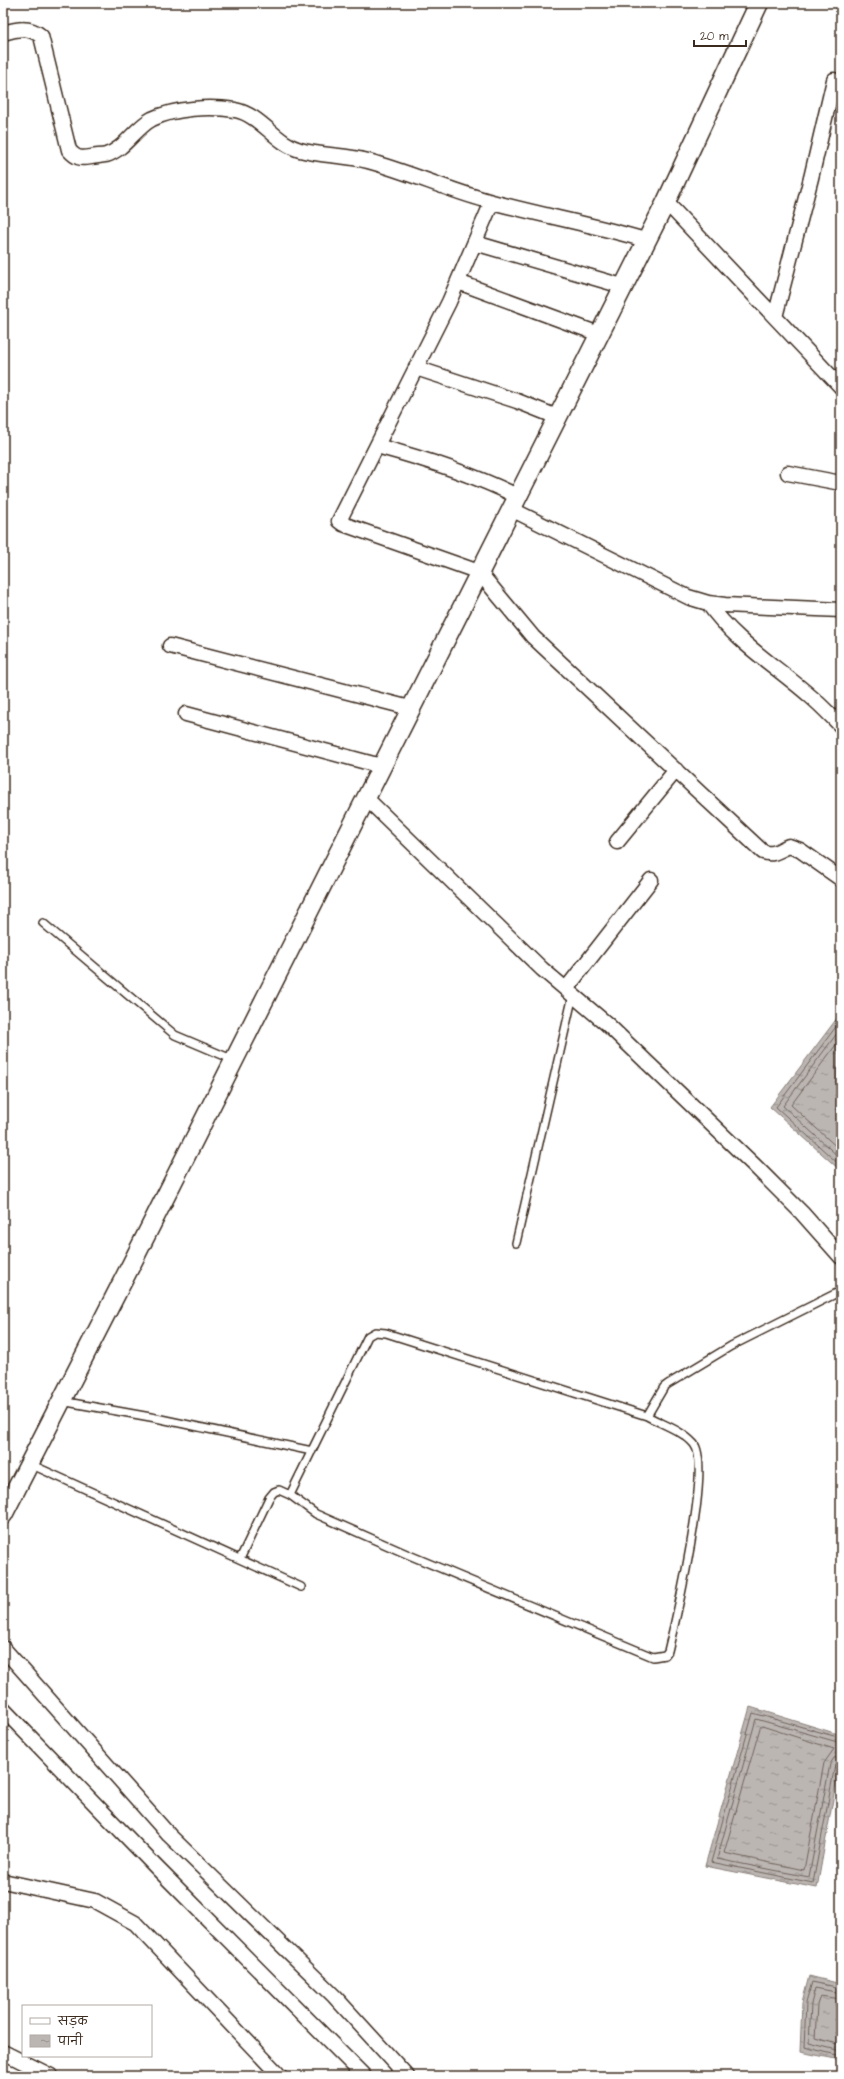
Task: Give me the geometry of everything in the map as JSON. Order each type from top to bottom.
[{"type":"street","points":[[3,1515],[366,798],[645,240],[666,202],[759,3]]},
{"type":"street","points":[[3,33],[25,29],[34,30],[41,36],[69,150],[76,157],[83,158],[107,155],[117,149],[140,127],[153,119],[182,111],[213,109],[235,110],[248,114],[281,141],[299,150],[366,160],[492,202],[606,228],[645,240]]},
{"type":"street","points":[[775,317],[811,178],[834,80]]},
{"type":"street","points":[[492,202],[458,282],[339,521],[343,524],[479,572],[533,637],[763,852],[770,854],[776,853],[789,846],[800,850],[841,879]]},
{"type":"street","points":[[666,202],[841,387]]},
{"type":"street","points":[[475,243],[622,286]]},
{"type":"street","points":[[458,282],[599,334]]},
{"type":"street","points":[[416,368],[517,401],[557,417]]},
{"type":"street","points":[[377,446],[424,459],[495,485],[514,502],[688,597],[708,603],[725,605],[841,610]]},
{"type":"street","points":[[788,473],[841,483]]},
{"type":"street","points":[[708,603],[719,620],[811,697],[841,726]]},
{"type":"street","points":[[170,646],[410,708]]},
{"type":"street","points":[[186,714],[381,766]]},
{"type":"street","points":[[617,842],[676,770]]},
{"type":"street","points":[[366,798],[542,969],[607,1024],[755,1166],[802,1213],[841,1257]]},
{"type":"street","points":[[569,992],[651,880]]},
{"type":"street","points":[[3,1648],[169,1835],[334,1996],[407,2076]]},
{"type":"street","points":[[3,1708],[156,1867],[364,2076]]},
{"type":"street","points":[[3,1881],[95,1902],[135,1923],[280,2076]]},
{"type":"street","points":[[3,2052],[51,2076]]},
{"type":"lane","points":[[43,923],[175,1035],[234,1060]]},
{"type":"lane","points":[[516,1242],[569,992]]},
{"type":"lane","points":[[647,1416],[664,1387],[668,1384],[731,1346],[841,1291]]},
{"type":"lane","points":[[240,1559],[269,1498],[274,1492],[279,1490],[290,1495],[316,1514],[409,1555],[632,1648],[659,1657],[668,1651],[693,1537],[699,1470],[698,1454],[694,1444],[682,1434],[647,1416],[386,1333],[374,1332],[368,1336],[290,1495]]},
{"type":"lane","points":[[61,1402],[156,1418],[312,1451]]},
{"type":"lane","points":[[30,1464],[301,1587]]},
{"type":"water","points":[[841,1013],[841,1171],[770,1107]]},
{"type":"water","points":[[750,1707],[841,1735],[841,1755],[817,1888],[705,1866]]},
{"type":"water","points":[[809,1976],[841,1984],[841,2060],[800,2052],[802,2003]]}]
